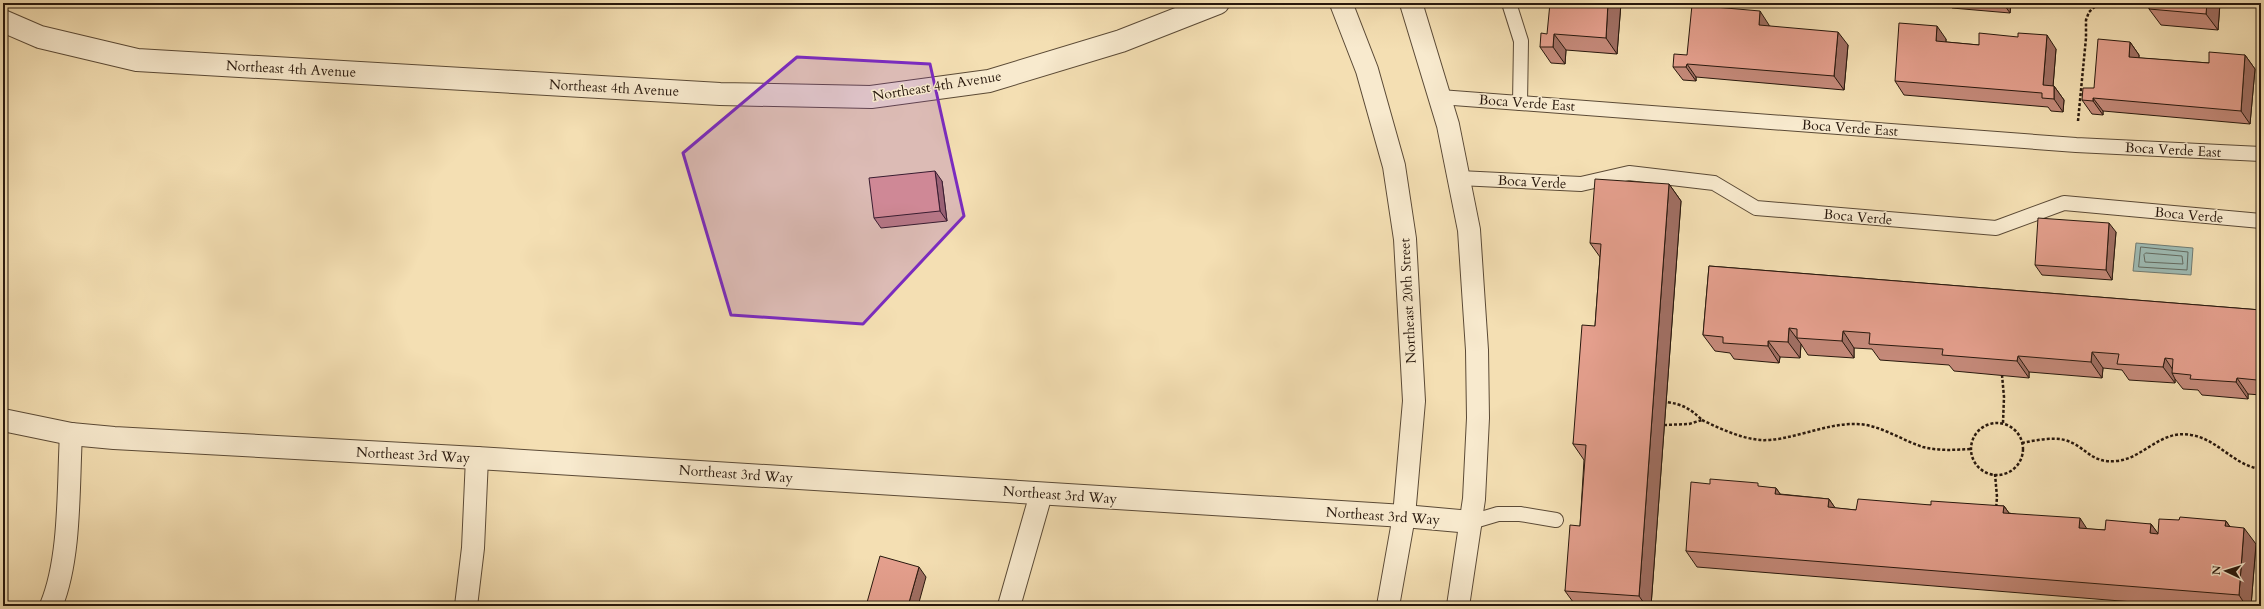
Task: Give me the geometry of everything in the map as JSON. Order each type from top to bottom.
[{"type":"street","name":"Northeast 4th Avenue","points":[[3,21],[40,38],[137,60],[712,94],[871,96],[989,81],[1121,41],[1218,3]]},
{"type":"street","name":"Northeast 20th Street","points":[[1341,3],[1367,70],[1394,166],[1405,239],[1414,401],[1404,516],[1388,606]]},
{"type":"street","points":[[1411,3],[1448,125],[1469,230],[1477,350],[1478,418],[1474,499],[1458,606]]},
{"type":"street","name":"Northeast 3rd Way","points":[[3,420],[71,434],[373,454],[477,458],[1404,516],[1471,522]]},
{"type":"street","points":[[51,606],[60,573],[65,542],[71,434]]},
{"type":"street","points":[[466,606],[473,548],[477,458]]},
{"type":"street","points":[[1009,606],[1040,494]]},
{"type":"lane","points":[[1509,3],[1521,42],[1520,103]]},
{"type":"lane","name":"Boca Verde East","points":[[1440,97],[2076,145],[2261,154]]},
{"type":"lane","name":"Boca Verde","points":[[1459,178],[1581,184],[1629,172],[1714,183],[1756,208],[1996,228],[2064,203],[2261,222]]},
{"type":"lane","points":[[1471,522],[1498,514],[1520,514],[1556,520]]},
{"type":"path","points":[[2076,145],[2086,38],[2086,20],[2089,12],[2099,3]]},
{"type":"path","points":[[2002,375],[2004,397],[2003,423]]},
{"type":"path","points":[[1666,402],[1680,404],[1692,411],[1702,420],[1728,432],[1761,440],[1837,425],[1857,424],[1875,428],[1924,447],[1942,450],[1972,449]]},
{"type":"path","points":[[1664,425],[1689,424],[1702,420]]},
{"type":"path","points":[[1995,423],[2003,423],[2015,430],[2022,443],[2023,451],[2017,465],[2010,471],[1995,474],[1988,473],[1976,464],[1972,449],[1972,442],[1981,428],[1995,423]]},
{"type":"path","points":[[2022,443],[2038,440],[2064,440],[2086,454],[2108,461],[2120,460],[2130,456],[2168,436],[2189,434],[2201,437],[2243,464],[2261,469]]},
{"type":"path","points":[[1995,474],[1997,496],[1995,515]]},
{"type":"highlighted area","points":[[797,57],[930,64],[964,216],[863,324],[731,315],[683,153]]},
{"type":"water","points":[[2136,243],[2193,248],[2191,275],[2133,271]]},
{"type":"building","points":[[1550,3],[1608,3],[1606,38],[1554,34],[1553,47],[1540,47],[1541,33],[1547,34]]},
{"type":"building","points":[[2150,3],[2207,3],[2206,14],[2149,9]]},
{"type":"building","points":[[1692,5],[1760,11],[1759,25],[1838,32],[1834,76],[1687,64],[1686,67],[1673,67],[1674,54],[1687,55]]},
{"type":"building","points":[[1899,23],[1937,26],[1936,41],[1979,45],[1979,33],[2018,37],[2018,33],[2047,35],[2043,85],[2054,86],[2054,99],[2042,98],[2042,93],[1895,81]]},
{"type":"building","points":[[2098,39],[2130,42],[2129,57],[2209,63],[2209,52],[2245,55],[2241,111],[2093,98],[2093,101],[2082,100],[2083,88],[2094,88]]},
{"type":"building","points":[[935,171],[940,211],[874,218],[869,178]]},
{"type":"building","points":[[1595,179],[1669,184],[1639,596],[1565,591],[1570,525],[1580,526],[1586,445],[1573,444],[1582,325],[1595,326],[1601,244],[1590,243]]},
{"type":"building","points":[[2038,218],[2109,223],[2106,270],[2035,265]]},
{"type":"building","points":[[1709,266],[2261,310],[2261,335],[2257,380],[2237,378],[2236,382],[2190,379],[2191,375],[2172,373],[2173,359],[2165,358],[2163,367],[2117,364],[2119,354],[2092,352],[2091,362],[2018,356],[2017,361],[1942,355],[1943,349],[1869,344],[1870,333],[1843,331],[1842,341],[1797,338],[1797,329],[1789,328],[1788,342],[1768,341],[1768,346],[1723,343],[1723,337],[1703,335]]},
{"type":"building","points":[[1710,479],[1758,483],[1758,486],[1776,488],[1775,494],[1829,499],[1828,507],[1856,510],[1858,499],[1931,505],[1931,501],[2004,506],[2003,513],[2080,518],[2079,528],[2105,530],[2106,520],[2151,524],[2150,533],[2158,534],[2159,519],[2179,520],[2180,517],[2226,521],[2225,526],[2244,528],[2239,595],[1686,551],[1691,482],[1710,484]]},
{"type":"building","points":[[880,556],[919,567],[908,606],[866,606]]}]
